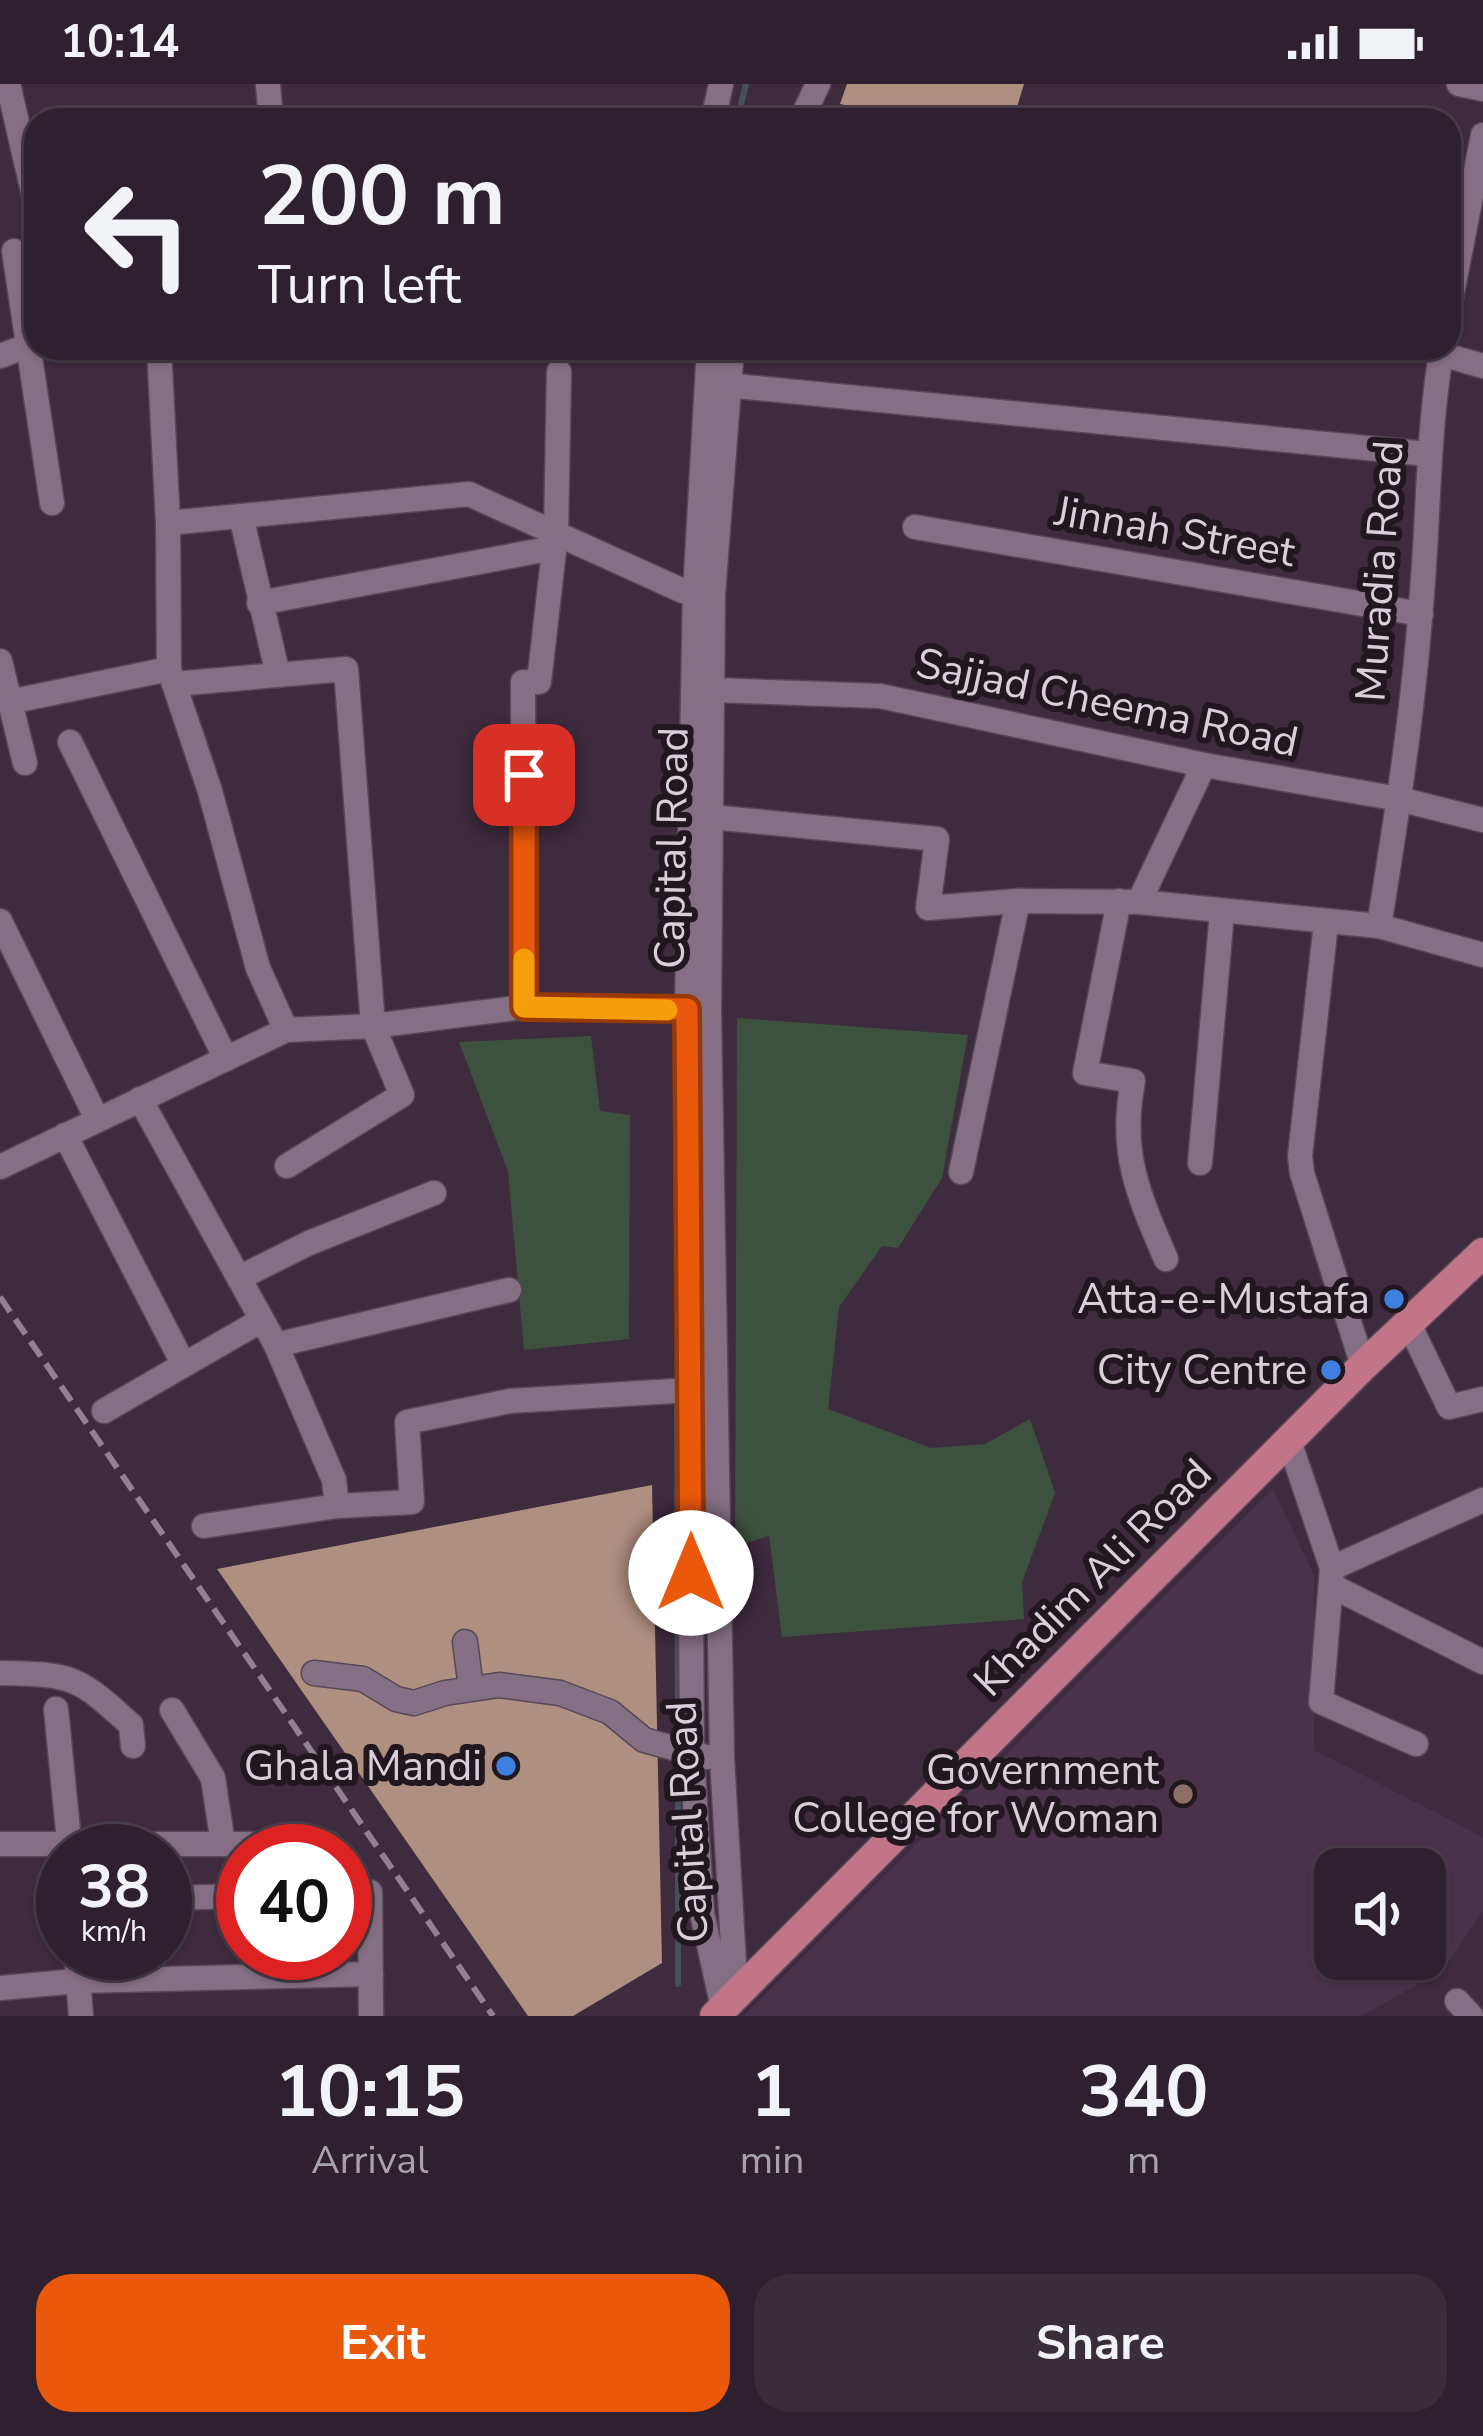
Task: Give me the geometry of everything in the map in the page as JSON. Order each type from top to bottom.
[{"type":"main road","name":"Khadim Ali Road","points":[[725,2007],[1363,1366],[1483,1253]]},
{"type":"street","points":[[8,84],[24,153]]},
{"type":"street","points":[[1459,84],[1483,89]]},
{"type":"street","points":[[1461,191],[1483,135]]},
{"type":"street","points":[[17,250],[24,294]]},
{"type":"street","points":[[34,360],[52,503]]},
{"type":"street","points":[[160,360],[171,676],[210,791],[258,968],[286,1030]]},
{"type":"street","points":[[168,523],[469,494],[555,541],[696,593],[708,360]]},
{"type":"street","name":"Capital Road","points":[[725,2007],[722,1758],[698,1010],[711,817],[696,593],[730,360]]},
{"type":"street","name":"Muradia Road","points":[[1379,926],[1421,614],[1428,454],[1440,360]]},
{"type":"street","points":[[524,1007],[524,682],[539,682],[555,541],[560,372]]},
{"type":"street","points":[[726,385],[1428,454]]},
{"type":"street","points":[[241,516],[278,675]]},
{"type":"street","name":"Jinnah Street","points":[[915,527],[1421,614]]},
{"type":"street","points":[[260,603],[555,541]]},
{"type":"street","points":[[0,665],[25,763]]},
{"type":"street","points":[[9,703],[171,676],[346,669],[373,1026],[402,1095],[287,1166]]},
{"type":"street","points":[[699,685],[698,1010],[683,1753],[702,1913],[725,2007]]},
{"type":"street","name":"Sajjad Cheema Road","points":[[699,685],[880,696],[1483,820]]},
{"type":"street","points":[[70,742],[226,1059]]},
{"type":"street","points":[[1166,1259],[1135,1186],[1125,1119],[1133,1081],[1085,1073],[1129,901],[1204,765]]},
{"type":"street","points":[[711,817],[937,839],[928,908],[1018,901],[1129,901],[1379,926],[1483,955]]},
{"type":"street","points":[[962,1172],[1018,901]]},
{"type":"street","points":[[1200,1163],[1222,912]]},
{"type":"street","points":[[0,921],[98,1119]]},
{"type":"street","points":[[1326,923],[1300,1156],[1363,1366]]},
{"type":"street","points":[[0,1167],[286,1030],[373,1026],[524,1007],[698,1010]]},
{"type":"street","points":[[140,1099],[276,1345],[334,1480],[337,1506]]},
{"type":"street","points":[[65,1135],[184,1365]]},
{"type":"street","points":[[239,1278],[309,1243],[434,1193]]},
{"type":"street","points":[[276,1345],[509,1290]]},
{"type":"street","points":[[104,1412],[262,1320]]},
{"type":"street","points":[[1408,1322],[1449,1406],[1483,1399]]},
{"type":"street","points":[[204,1526],[337,1506],[412,1502],[407,1422],[510,1401],[690,1390]]},
{"type":"street","points":[[1289,1441],[1332,1577],[1321,1702],[1416,1744]]},
{"type":"street","points":[[1332,1577],[1483,1500]]},
{"type":"street","points":[[1332,1577],[1483,1662]]},
{"type":"street","points":[[465,1642],[471,1688]]},
{"type":"street","points":[[0,1661],[1,1677],[55,1674],[88,1686],[131,1726],[133,1746]]},
{"type":"street","points":[[314,1673],[363,1679],[396,1699],[414,1703],[499,1685],[560,1693],[610,1712],[644,1740],[683,1753],[722,1758]]},
{"type":"street","points":[[56,1709],[68,1824]]},
{"type":"street","points":[[172,1710],[213,1778],[220,1824]]},
{"type":"street","points":[[0,1844],[36,1846]]},
{"type":"street","points":[[0,1988],[216,1978]]},
{"type":"street","points":[[371,1980],[371,2016]]},
{"type":"street","points":[[78,1981],[81,2016]]},
{"type":"shaded area","name":"Government College for Woman","points":[[1273,1489],[1314,1575],[1314,1750],[1483,1837],[1483,1911],[1446,1965],[1446,1848],[1314,1848],[1314,1980],[1426,1980],[1361,2016],[743,2016]]},
{"type":"green space","points":[[737,1018],[968,1035],[942,1178],[898,1248],[882,1246],[839,1307],[828,1409],[931,1448],[985,1444],[1030,1419],[1055,1493],[1022,1582],[1024,1619],[782,1637],[769,1536],[735,1547]]},
{"type":"green space","points":[[591,1036],[600,1111],[630,1115],[629,1339],[524,1350],[508,1171],[459,1042]]},
{"type":"building","points":[[847,84],[1024,84],[1017,108],[840,104]]},
{"type":"building","name":"Ghala Mandi","points":[[652,1485],[662,1963],[573,2016],[528,2016],[217,1569]]},
{"type":"waterway","points":[[740,108],[746,84]]},
{"type":"waterway","points":[[677,1400],[678,1741]]},
{"type":"waterway","points":[[678,1754],[678,1984]]},
{"type":"railway","points":[[0,1297],[493,2016]]},
{"type":"slow traffic","points":[[524,959],[524,1007],[667,1010]]},
{"type":"place","name":"Atta-e-Mustafa","points":[[1394,1299]]},
{"type":"place","name":"City Centre","points":[[1331,1370]]},
{"type":"place","name":"Ghala Mandi","points":[[506,1766]]},
{"type":"place","name":"Government College for Woman","points":[[1183,1794]]},
{"type":"route","points":[[524,775],[524,1007],[687,1009],[691,1573]]}]
